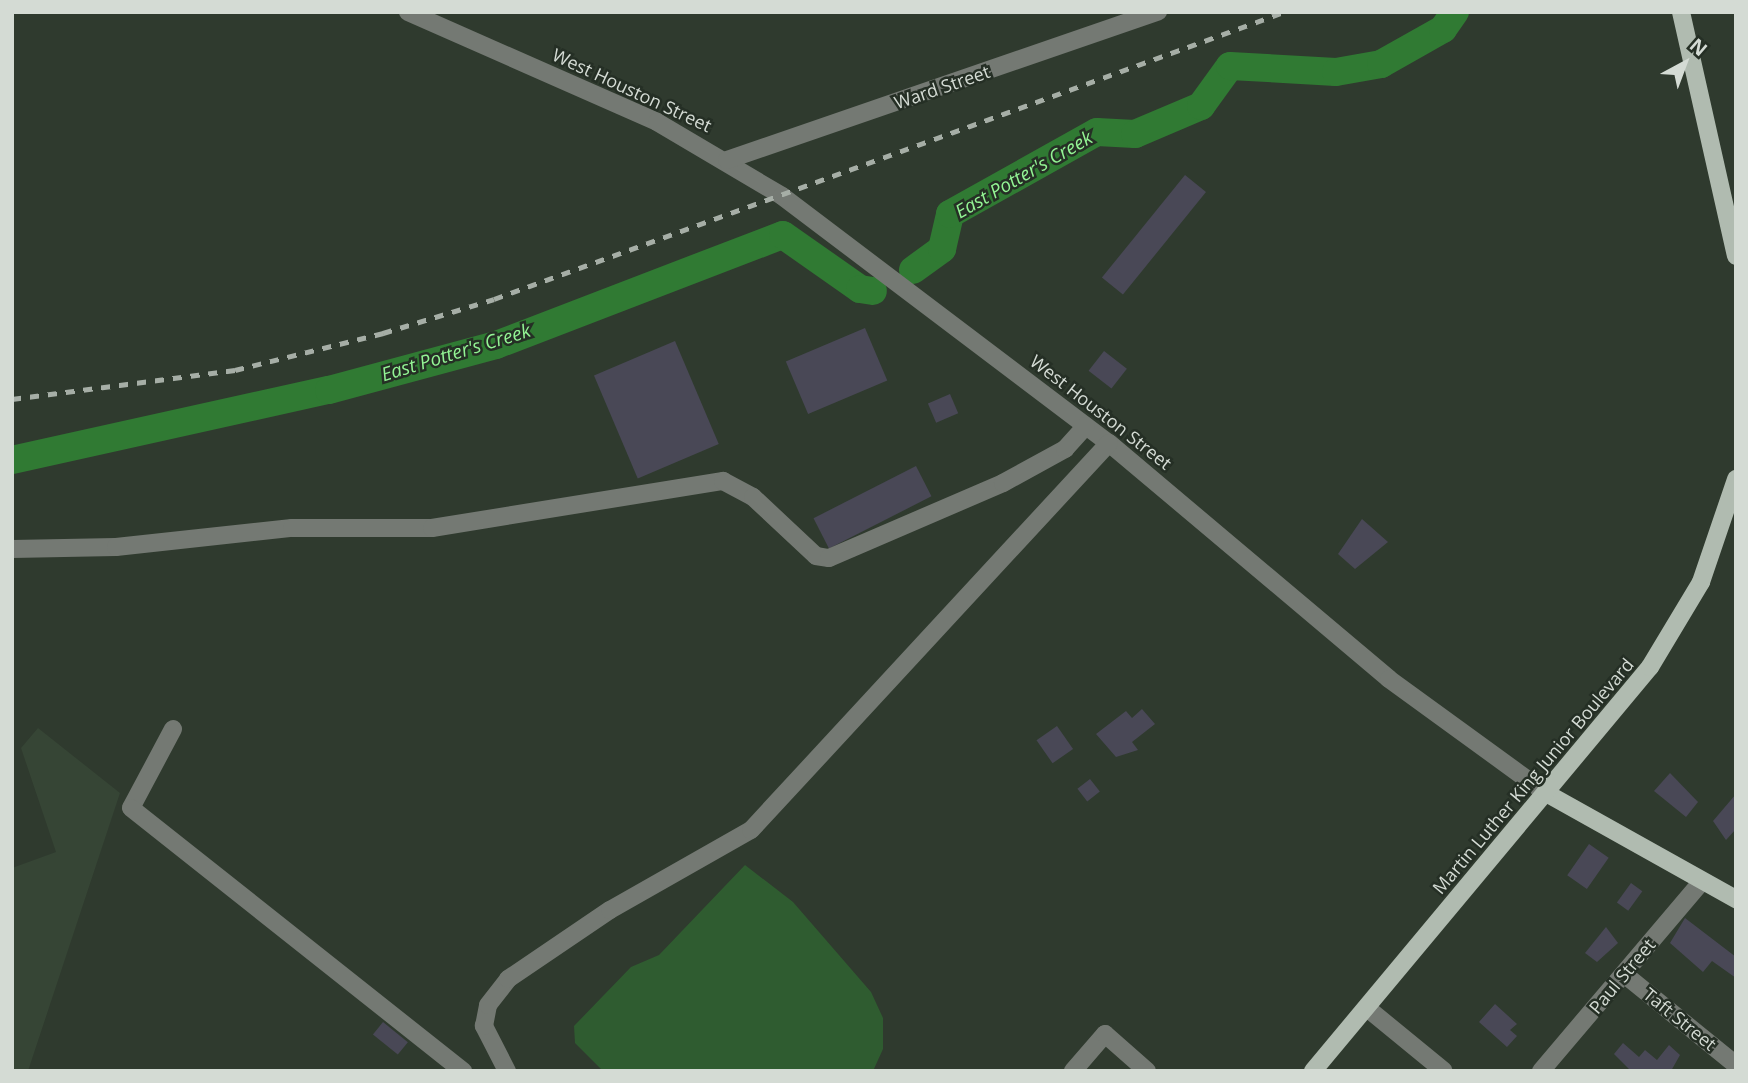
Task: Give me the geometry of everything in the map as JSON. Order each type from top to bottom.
[{"type":"main road","points":[[1682,17],[1736,256]]},
{"type":"main road","name":"Martin Luther King Junior Boulevard","points":[[1313,1071],[1546,793],[1679,624],[1712,555],[1736,479]]},
{"type":"main road","name":"West Houston Street","points":[[1546,793],[1736,899]]},
{"type":"street","name":"West Houston Street","points":[[408,12],[596,93],[727,160],[1109,443],[1388,679],[1546,793]]},
{"type":"street","name":"Ward Street","points":[[727,160],[1157,12]]},
{"type":"street","points":[[12,549],[116,547],[292,528],[432,528],[723,481],[753,497],[816,556],[829,558],[1003,483],[1065,449],[1086,426]]},
{"type":"street","points":[[504,1070],[484,1026],[488,1005],[508,979],[760,822],[1109,443]]},
{"type":"street","points":[[173,729],[131,808],[463,1071]]},
{"type":"street","name":"Paul Street","points":[[1541,1071],[1702,881]]},
{"type":"street","name":"Taft Street","points":[[1624,974],[1736,1065]]},
{"type":"street","points":[[1367,1008],[1444,1071]]},
{"type":"street","points":[[1073,1071],[1105,1034],[1147,1071]]},
{"type":"shaded area","points":[[38,728],[120,793],[28,1071],[12,1071],[12,868],[56,852],[21,748]]},
{"type":"green space","points":[[745,865],[793,902],[871,992],[883,1018],[883,1049],[873,1071],[603,1071],[575,1043],[574,1026],[631,967],[659,955]]},
{"type":"building","points":[[1185,175],[1206,192],[1123,295],[1102,278]]},
{"type":"building","points":[[865,328],[887,380],[808,414],[786,362]]},
{"type":"building","points":[[675,341],[719,444],[638,478],[594,375]]},
{"type":"building","points":[[1104,351],[1127,369],[1111,389],[1089,371]]},
{"type":"building","points":[[950,394],[958,413],[936,423],[928,403]]},
{"type":"building","points":[[916,466],[931,496],[829,549],[814,518]]},
{"type":"building","points":[[1362,519],[1388,542],[1355,569],[1338,554]]},
{"type":"building","points":[[1142,709],[1155,724],[1132,742],[1138,750],[1116,757],[1096,734],[1126,711],[1132,718]]},
{"type":"building","points":[[1057,726],[1073,749],[1053,763],[1037,740]]},
{"type":"building","points":[[1670,773],[1698,802],[1686,817],[1654,791]]},
{"type":"building","points":[[1090,779],[1100,792],[1087,801],[1077,789]]},
{"type":"building","points":[[1736,794],[1736,829],[1726,840],[1713,821]]},
{"type":"building","points":[[1589,844],[1609,858],[1587,889],[1567,875]]},
{"type":"building","points":[[1631,883],[1642,891],[1628,911],[1617,902]]},
{"type":"building","points":[[1685,918],[1736,957],[1736,978],[1712,961],[1703,972],[1670,943]]},
{"type":"building","points":[[1606,927],[1618,943],[1597,962],[1585,953]]},
{"type":"building","points":[[1495,1004],[1517,1024],[1510,1030],[1517,1036],[1507,1047],[1479,1022]]},
{"type":"building","points":[[383,1022],[408,1042],[398,1055],[373,1034]]},
{"type":"building","points":[[1623,1043],[1639,1057],[1645,1050],[1657,1060],[1669,1045],[1680,1055],[1671,1071],[1631,1071],[1614,1054]]},
{"type":"waterway","name":"East Potter's Creek","points":[[913,270],[942,249],[950,214],[1097,132],[1135,134],[1201,106],[1230,66],[1336,72],[1381,64],[1443,29],[1455,12]]},
{"type":"waterway","name":"East Potter's Creek","points":[[12,460],[329,390],[496,345],[783,235],[860,289],[873,291]]},
{"type":"railway","points":[[12,399],[235,370],[383,333],[494,299],[1284,12]]}]
